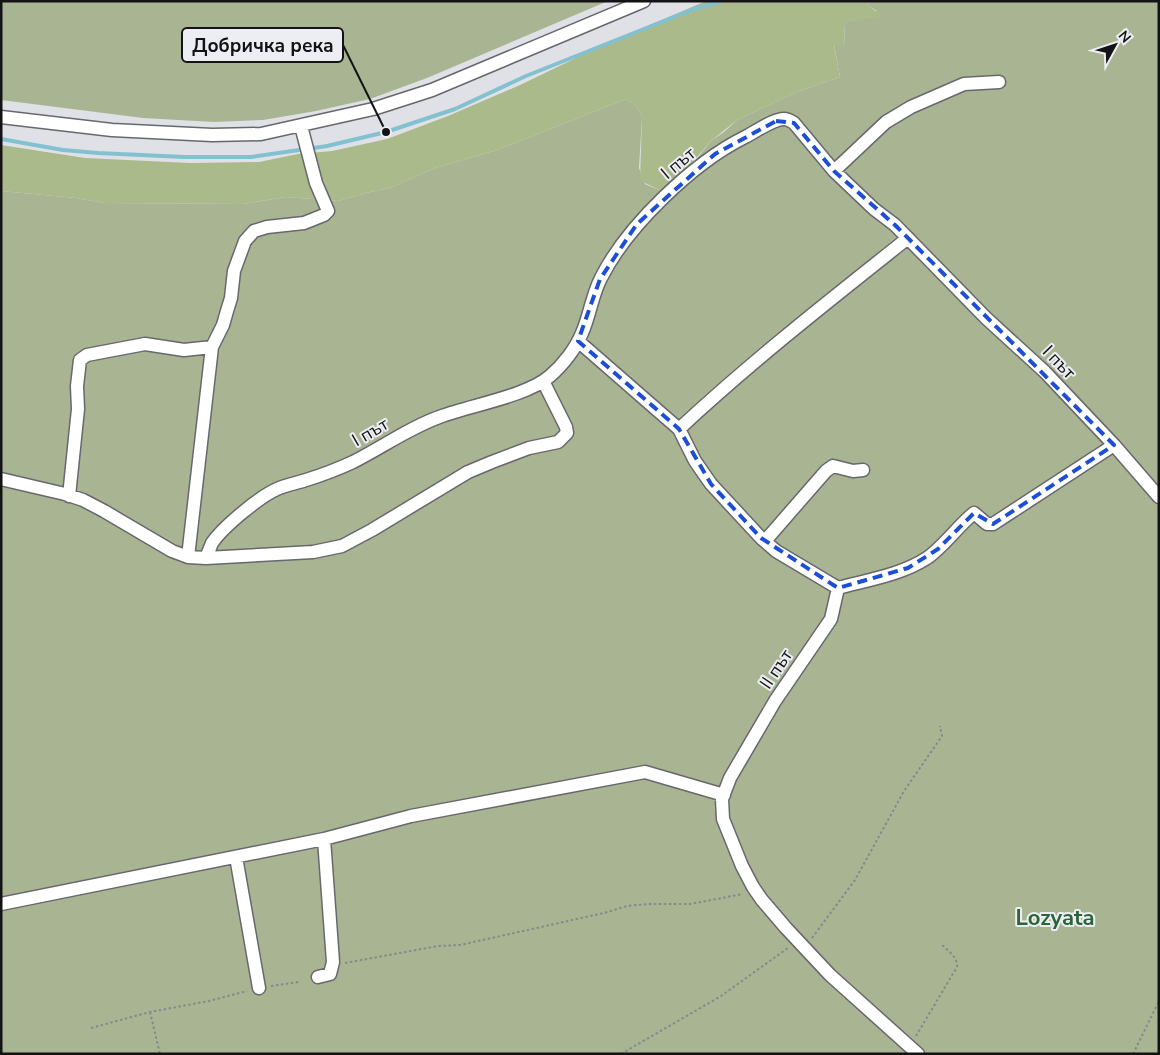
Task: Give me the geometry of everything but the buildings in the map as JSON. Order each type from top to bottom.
[{"type":"street","points":[[1,117],[112,130],[212,135],[262,134],[373,109],[432,90],[644,1]]},
{"type":"street","points":[[834,171],[886,122],[911,107],[964,84],[999,82]]},
{"type":"street","name":"І път","points":[[206,558],[213,543],[230,524],[247,509],[278,488],[333,471],[354,462],[406,431],[441,416],[505,397],[537,384],[550,376],[564,361],[578,341],[600,279],[620,246],[637,224],[667,195],[715,154],[776,120],[785,118],[794,123],[834,171],[908,238],[986,318],[1045,372],[1114,444],[1159,497]]},
{"type":"street","points":[[188,557],[212,347],[223,325],[231,298],[234,271],[245,241],[254,231],[267,227],[304,223],[324,215],[328,211],[314,176],[301,126]]},
{"type":"street","points":[[679,429],[722,389],[792,330],[908,238]]},
{"type":"street","points":[[578,341],[679,429],[695,461],[711,484],[765,541],[776,550],[838,588],[908,568],[927,558],[974,512],[986,524],[993,524],[1114,444]]},
{"type":"street","points":[[69,496],[78,409],[77,386],[80,360],[87,355],[145,344],[184,350],[212,347]]},
{"type":"street","points":[[1,479],[69,496],[104,510],[172,551],[188,557],[206,558],[313,552],[342,546],[380,526],[468,472],[529,448],[558,442],[567,433],[566,427],[543,381]]},
{"type":"street","points":[[765,541],[826,471],[833,466],[853,471],[863,470]]},
{"type":"street","name":"ІІ път","points":[[838,588],[831,619],[775,702],[730,778],[722,799],[723,819],[742,866],[756,891],[830,975],[914,1050]]},
{"type":"street","points":[[1,904],[236,857],[324,838],[411,816],[644,772],[724,795]]},
{"type":"street","points":[[318,977],[330,974],[332,962],[324,838]]},
{"type":"street","points":[[236,857],[259,988]]},
{"type":"path","points":[[621,1054],[721,996],[802,945],[855,880],[904,791],[942,736],[940,726]]},
{"type":"path","points":[[332,962],[343,964],[438,946],[460,945],[604,913],[627,906],[690,904],[756,891]]},
{"type":"path","points":[[914,1050],[957,967],[958,962],[954,956],[941,944]]},
{"type":"path","points":[[91,1028],[150,1012],[209,1001],[259,988],[299,982]]},
{"type":"path","points":[[1133,1054],[1159,1001]]},
{"type":"path","points":[[150,1012],[160,1054]]},
{"type":"highlighted area","points":[[776,121],[794,123],[834,171],[895,225],[1114,445],[993,524],[974,513],[938,549],[908,568],[838,588],[761,538],[711,484],[679,429],[578,341],[600,279],[637,224],[715,154]]},
{"type":"green space","points":[[1,1],[608,1],[427,78],[370,99],[263,120],[214,122],[143,118],[1,100]]},
{"type":"green space","points":[[706,1],[868,1],[869,6],[884,17],[844,22],[845,46],[834,45],[840,77],[799,91],[737,120],[712,140],[671,186],[661,191],[645,183],[640,178],[642,118],[632,102],[626,99],[497,150],[435,168],[390,188],[338,201],[286,197],[244,204],[105,203],[76,198],[1,191],[1,145],[85,158],[190,163],[259,162],[298,154],[332,151],[387,139],[448,116],[520,85],[605,44]]},
{"type":"green space","points":[[868,1],[1159,1],[1159,1054],[1,1054],[1,191],[76,198],[105,203],[244,204],[286,197],[338,201],[390,188],[435,168],[497,150],[626,99],[632,102],[642,118],[639,168],[645,184],[661,191],[693,163],[712,140],[737,120],[799,91],[840,77],[834,44],[845,45],[844,22],[877,11],[869,6]]},
{"type":"waterway","points":[[1,139],[63,150],[184,157],[251,157],[327,146],[386,132],[455,109],[526,76],[694,9],[722,1]]},
{"type":"place","name":"Добричка река","points":[[386,132]]},
{"type":"district","name":"Lozyata","points":[[1055,918]]}]
